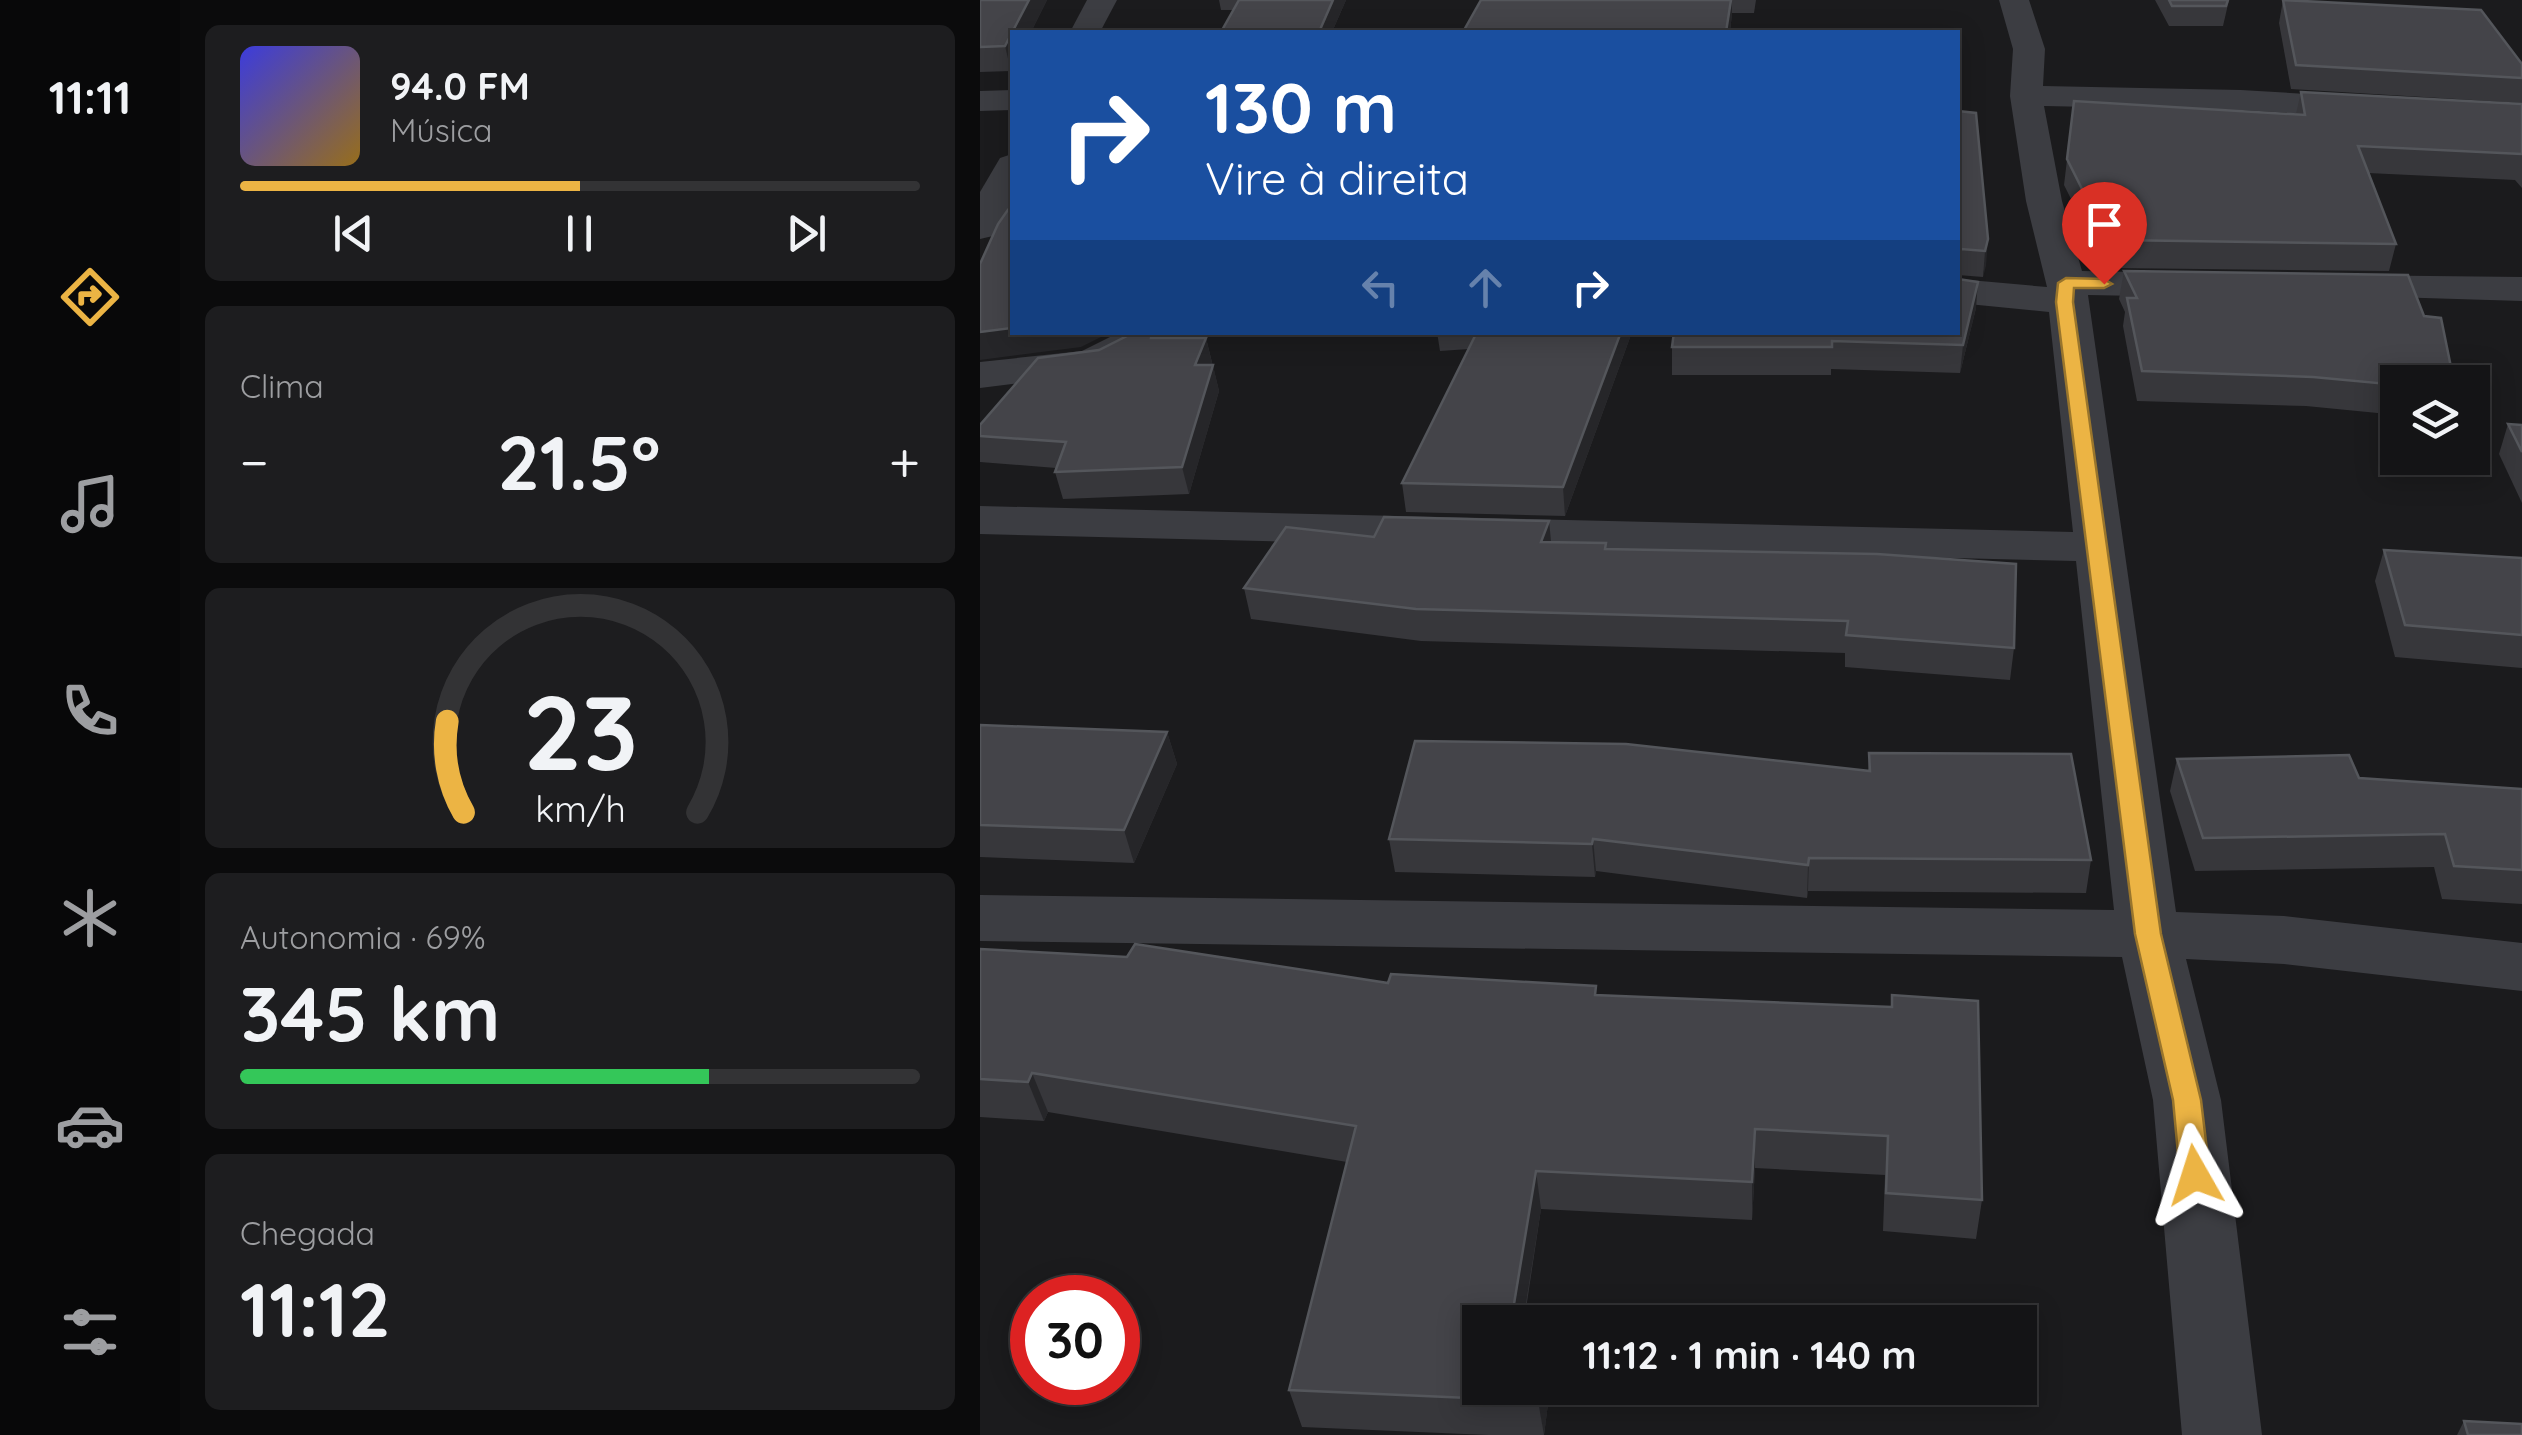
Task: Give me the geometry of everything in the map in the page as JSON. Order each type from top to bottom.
[{"type":"street","points":[[1086,30],[1102,0]]},
{"type":"street","points":[[2014,0],[2029,48],[2026,96],[2065,292],[2148,934],[2187,1100],[2222,1435]]},
{"type":"street","points":[[2026,96],[2241,100],[2522,117]]},
{"type":"street","points":[[980,100],[1010,100]]},
{"type":"street","points":[[980,228],[1010,169]]},
{"type":"street","points":[[1960,291],[2065,292],[2224,285]]},
{"type":"street","points":[[2304,286],[2522,289]]},
{"type":"street","points":[[980,376],[1092,363],[1147,335]]},
{"type":"street","points":[[980,520],[2100,547]]},
{"type":"street","points":[[980,918],[2148,934],[2284,940],[2522,966]]},
{"type":"building","points":[[980,0],[1029,0],[1005,46],[980,47]]},
{"type":"building","points":[[1239,0],[1333,0],[1320,30],[1222,30]]},
{"type":"building","points":[[1481,0],[1731,0],[1726,30],[1464,30]]},
{"type":"building","points":[[2169,0],[2228,0],[2226,6],[2172,6]]},
{"type":"building","points":[[2283,0],[2481,10],[2522,64],[2522,78],[2296,65]]},
{"type":"building","points":[[2301,92],[2522,104],[2522,154],[2358,146],[2396,244],[2116,240],[2105,190],[2083,191],[2067,159],[2074,101],[2305,115]]},
{"type":"building","points":[[1960,111],[1976,113],[1988,239],[1985,251],[1961,249]]},
{"type":"building","points":[[1010,207],[1010,328],[980,332],[980,264]]},
{"type":"building","points":[[2124,271],[2408,275],[2424,316],[2441,318],[2451,365],[2380,365],[2380,383],[2142,371],[2127,298],[2137,298]]},
{"type":"building","points":[[1960,279],[1978,282],[1963,345],[1832,341],[1832,347],[1672,347],[1674,335],[1960,335]]},
{"type":"building","points":[[1129,335],[1206,338],[1195,365],[1213,365],[1182,467],[1055,472],[1066,442],[980,436],[980,425],[1038,358],[1099,350]]},
{"type":"building","points":[[1476,335],[1620,335],[1563,487],[1402,483]]},
{"type":"building","points":[[2508,424],[2522,425],[2522,452]]},
{"type":"building","points":[[1384,517],[1549,521],[1541,542],[1606,543],[1605,549],[1877,554],[2016,564],[2014,648],[1846,635],[1848,621],[1416,609],[1244,588],[1286,527],[1374,537]]},
{"type":"building","points":[[2384,550],[2522,558],[2522,635],[2405,625]]},
{"type":"building","points":[[980,725],[1167,732],[1124,830],[980,825]]},
{"type":"building","points":[[1415,741],[1626,744],[1870,771],[1869,753],[2071,754],[2091,860],[1809,858],[1808,865],[1593,839],[1592,844],[1389,839]]},
{"type":"building","points":[[2349,755],[2359,778],[2522,789],[2522,870],[2454,866],[2445,834],[2203,838],[2177,759]]},
{"type":"building","points":[[1135,944],[1388,983],[1391,974],[1596,986],[1595,995],[1892,1007],[1892,995],[1978,1001],[1982,1200],[1886,1193],[1888,1136],[1755,1129],[1752,1182],[1536,1171],[1514,1305],[1462,1305],[1462,1398],[1289,1390],[1356,1126],[1032,1073],[1028,1082],[980,1079],[980,949],[1127,957]]},
{"type":"building","points":[[2464,1421],[2522,1424],[2522,1435],[2468,1435]]},
{"type":"route","points":[[2104,284],[2066,283],[2064,302],[2148,934],[2187,1100],[2195,1175]]}]
